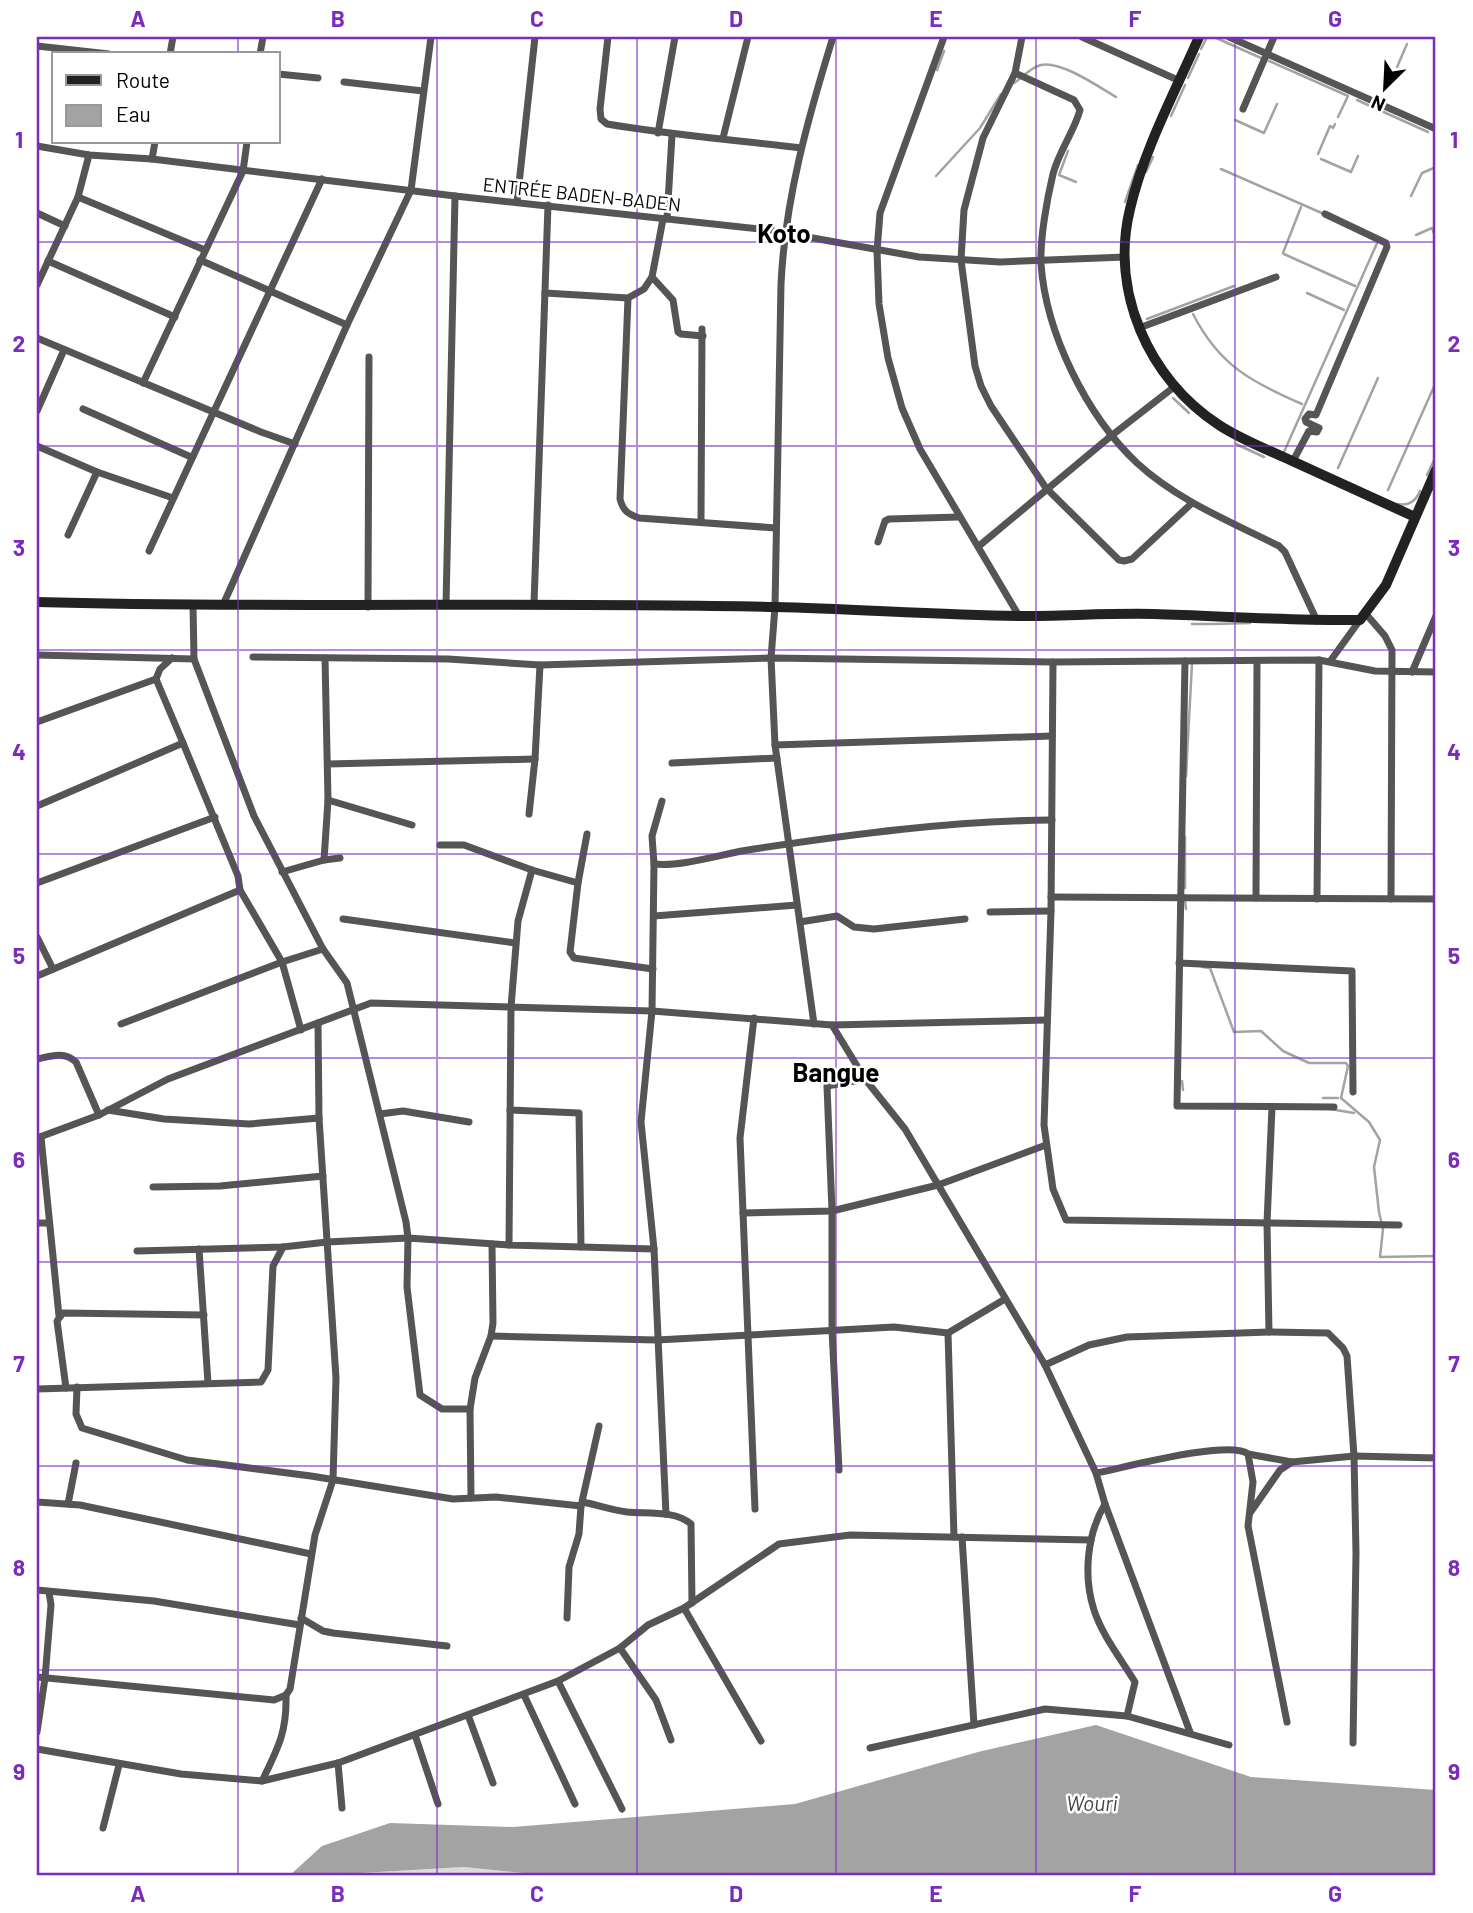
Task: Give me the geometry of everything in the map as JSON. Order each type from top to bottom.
[{"type":"main road","points":[[1199,37],[1135,190],[1129,211],[1125,257],[1129,294],[1139,328],[1150,351],[1174,387],[1217,424],[1415,517]]},
{"type":"main road","points":[[37,602],[368,607],[534,604],[775,607],[1019,616],[1150,614],[1317,621],[1363,617],[1385,585],[1415,517],[1432,492],[1436,470]]},
{"type":"street","points":[[223,605],[347,325],[411,190],[430,37]]},
{"type":"street","points":[[517,202],[535,37]]},
{"type":"street","points":[[608,37],[600,109],[601,119],[607,124],[672,135],[723,138],[801,148]]},
{"type":"street","points":[[658,133],[675,37]]},
{"type":"street","points":[[723,138],[748,37]]},
{"type":"street","points":[[814,1024],[775,745],[771,657],[775,607],[784,232],[801,148],[833,37]]},
{"type":"street","points":[[944,37],[884,199],[877,251],[879,304],[888,358],[902,408],[920,449],[1019,616]]},
{"type":"street","points":[[1022,37],[1015,74],[983,138],[964,210],[961,260],[975,366],[981,386],[1046,488],[1119,560],[1132,559],[1192,503]]},
{"type":"street","points":[[1082,37],[1180,80]]},
{"type":"street","points":[[1229,37],[1436,130]]},
{"type":"street","points":[[1243,109],[1274,37]]},
{"type":"street","points":[[37,46],[91,52]]},
{"type":"street","points":[[280,74],[318,78]]},
{"type":"street","points":[[1015,74],[1074,100],[1080,110],[1053,174],[1041,262],[1064,355],[1111,436],[1138,464],[1192,503],[1279,546],[1285,552],[1317,621]]},
{"type":"street","points":[[344,82],[424,91]]},
{"type":"street","points":[[545,293],[628,298],[644,289],[652,277],[665,219],[672,135]]},
{"type":"street","points":[[152,159],[155,144]]},
{"type":"street","points":[[143,383],[243,171],[247,144]]},
{"type":"street","name":"ENTRÉE BADEN-BADEN","points":[[37,146],[89,155],[152,159],[784,232],[919,257],[1041,262],[1125,257]]},
{"type":"street","points":[[37,285],[78,197],[89,155]]},
{"type":"street","points":[[149,551],[322,179]]},
{"type":"street","points":[[446,605],[455,196]]},
{"type":"street","points":[[78,197],[205,250]]},
{"type":"street","points":[[534,604],[548,205]]},
{"type":"street","points":[[37,213],[65,226]]},
{"type":"street","points":[[1293,461],[1309,431],[1317,432],[1319,428],[1305,419],[1308,414],[1316,415],[1387,245],[1325,214]]},
{"type":"street","points":[[200,260],[347,325]]},
{"type":"street","points":[[48,261],[175,317]]},
{"type":"street","points":[[652,277],[673,300],[678,331],[681,334],[702,332],[701,521]]},
{"type":"street","points":[[1139,328],[1276,277]]},
{"type":"street","points":[[628,298],[623,385],[623,509],[629,515],[639,518],[776,528]]},
{"type":"street","points":[[37,338],[295,444]]},
{"type":"street","points":[[37,411],[64,350]]},
{"type":"street","points":[[368,607],[369,357]]},
{"type":"street","points":[[979,546],[1046,488],[1174,387]]},
{"type":"street","points":[[83,409],[191,457]]},
{"type":"street","points":[[37,446],[97,472],[173,498]]},
{"type":"street","points":[[68,535],[97,472]]},
{"type":"street","points":[[878,542],[885,521],[889,519],[959,517]]},
{"type":"street","points":[[193,605],[194,659],[254,816],[323,949],[344,977],[354,1008],[408,1238],[407,1287],[420,1395],[442,1409],[470,1409]]},
{"type":"street","points":[[1412,672],[1436,616]]},
{"type":"street","points":[[1331,660],[1363,617],[1385,636],[1392,650],[1391,899]]},
{"type":"street","points":[[37,655],[194,659]]},
{"type":"street","points":[[253,657],[448,659],[540,665],[771,657],[1053,662],[1331,660],[1375,671],[1436,672]]},
{"type":"street","points":[[172,658],[160,669],[156,679],[215,817],[238,876],[240,890],[282,962],[301,1030]]},
{"type":"street","points":[[324,860],[328,800],[325,658]]},
{"type":"street","points":[[1317,899],[1319,660]]},
{"type":"street","points":[[1185,661],[1177,1106],[1334,1107]]},
{"type":"street","points":[[1256,898],[1257,661]]},
{"type":"street","points":[[1053,662],[1051,911],[1044,1108],[1053,1189],[1066,1220],[1399,1225]]},
{"type":"street","points":[[529,814],[540,665]]},
{"type":"street","points":[[37,722],[156,679]]},
{"type":"street","points":[[775,745],[1052,736]]},
{"type":"street","points":[[37,806],[183,743]]},
{"type":"street","points":[[672,763],[777,758]]},
{"type":"street","points":[[328,764],[535,759]]},
{"type":"street","points":[[328,800],[412,825]]},
{"type":"street","points":[[662,801],[652,841],[652,1011],[641,1122],[654,1249],[666,1514]]},
{"type":"street","points":[[37,883],[215,817]]},
{"type":"street","points":[[654,864],[670,864],[789,844],[935,825],[1052,820]]},
{"type":"street","points":[[587,834],[578,883],[572,956],[653,969]]},
{"type":"street","points":[[440,845],[464,845],[532,870],[578,883]]},
{"type":"street","points":[[282,872],[340,858]]},
{"type":"street","points":[[509,1245],[511,1007],[515,943],[532,870]]},
{"type":"street","points":[[37,976],[240,890]]},
{"type":"street","points":[[1051,897],[1436,899]]},
{"type":"street","points":[[653,916],[797,905]]},
{"type":"street","points":[[990,912],[1051,911]]},
{"type":"street","points":[[800,922],[837,916],[855,927],[874,929],[965,919]]},
{"type":"street","points":[[343,919],[515,943]]},
{"type":"street","points":[[37,937],[53,969]]},
{"type":"street","points":[[121,1024],[323,949]]},
{"type":"street","points":[[1179,963],[1352,971],[1353,1092]]},
{"type":"street","points":[[66,1388],[39,1137],[99,1115],[168,1079],[354,1008],[382,1002],[652,1011],[832,1025],[1047,1020]]},
{"type":"street","points":[[754,1018],[740,1138],[755,1509]]},
{"type":"street","points":[[262,1781],[281,1741],[286,1720],[286,1695],[314,1535],[333,1480],[336,1378],[320,1118],[318,1023]]},
{"type":"street","points":[[832,1025],[865,1079],[905,1129],[1045,1365],[1096,1473],[1105,1504],[1190,1732]]},
{"type":"street","points":[[37,1059],[62,1054],[71,1057],[76,1062],[99,1115]]},
{"type":"street","points":[[839,1470],[832,1329],[832,1211],[827,1086],[865,1079]]},
{"type":"street","points":[[1269,1332],[1268,1223],[1272,1107]]},
{"type":"street","points":[[107,1110],[164,1119],[249,1124],[320,1118]]},
{"type":"street","points":[[510,1110],[579,1114],[581,1247]]},
{"type":"street","points":[[380,1114],[402,1111],[469,1122]]},
{"type":"street","points":[[743,1213],[832,1211],[938,1185],[1046,1145]]},
{"type":"street","points":[[153,1187],[220,1186],[323,1175]]},
{"type":"street","points":[[37,1223],[48,1223]]},
{"type":"street","points":[[138,1251],[283,1247],[408,1238],[509,1245],[654,1249]]},
{"type":"street","points":[[471,1498],[470,1409],[475,1378],[491,1336],[493,1323],[492,1244]]},
{"type":"street","points":[[37,1389],[257,1383],[264,1379],[268,1370],[273,1266],[283,1247]]},
{"type":"street","points":[[198,1249],[208,1383]]},
{"type":"street","points":[[491,1336],[657,1340],[894,1326],[948,1333],[1005,1299]]},
{"type":"street","points":[[59,1317],[63,1313],[204,1315]]},
{"type":"street","points":[[1045,1365],[1089,1345],[1127,1337],[1269,1332],[1328,1333],[1343,1348],[1347,1356],[1354,1457],[1356,1553],[1353,1742]]},
{"type":"street","points":[[948,1333],[958,1537],[974,1725]]},
{"type":"street","points":[[77,1387],[76,1414],[82,1428],[187,1460],[442,1498],[495,1497],[582,1504],[624,1512],[666,1514],[685,1519],[691,1524],[692,1603]]},
{"type":"street","points":[[567,1618],[569,1567],[579,1534],[582,1504],[598,1426]]},
{"type":"street","points":[[1096,1473],[1216,1449],[1237,1449],[1248,1454],[1292,1462],[1354,1457],[1436,1458]]},
{"type":"street","points":[[1248,1454],[1253,1482],[1248,1526],[1287,1722]]},
{"type":"street","points":[[1249,1514],[1280,1471],[1292,1462]]},
{"type":"street","points":[[68,1504],[76,1463]]},
{"type":"street","points":[[37,1502],[68,1504],[311,1554]]},
{"type":"street","points":[[1105,1504],[1096,1520],[1091,1540],[1089,1583],[1094,1609],[1102,1627],[1135,1682],[1126,1716]]},
{"type":"street","points":[[37,1749],[181,1774],[262,1781],[338,1763],[558,1681],[621,1648],[648,1625],[684,1608],[779,1544],[850,1535],[1091,1540]]},
{"type":"street","points":[[37,1590],[155,1601],[300,1622],[333,1633],[447,1646]]},
{"type":"street","points":[[37,1732],[51,1605],[49,1592]]},
{"type":"street","points":[[684,1608],[761,1741]]},
{"type":"street","points":[[621,1648],[656,1700],[671,1740]]},
{"type":"street","points":[[41,1677],[274,1700],[286,1695]]},
{"type":"street","points":[[558,1681],[622,1809]]},
{"type":"street","points":[[524,1695],[575,1804]]},
{"type":"street","points":[[870,1748],[1045,1709],[1126,1716],[1229,1745]]},
{"type":"street","points":[[468,1715],[493,1783]]},
{"type":"street","points":[[415,1735],[438,1804]]},
{"type":"street","points":[[338,1763],[342,1808]]},
{"type":"street","points":[[103,1828],[118,1765]]},
{"type":"shaded area","points":[[464,1867],[553,1876],[357,1876],[361,1873]]},
{"type":"water","name":"Wouri","points":[[1096,1725],[1251,1777],[1436,1790],[1436,1876],[553,1876],[464,1867],[361,1873],[357,1876],[289,1876],[322,1846],[390,1823],[513,1827],[795,1804],[978,1752]]},
{"type":"waterway","points":[[1201,49],[1207,37]]},
{"type":"waterway","points":[[1214,37],[1261,58]]},
{"type":"waterway","points":[[1397,67],[1407,44]]},
{"type":"waterway","points":[[937,70],[944,51]]},
{"type":"waterway","points":[[1188,78],[1199,54]]},
{"type":"waterway","points":[[1269,61],[1348,96],[1338,117]]},
{"type":"waterway","points":[[1014,83],[1041,65],[1058,66],[1116,97]]},
{"type":"waterway","points":[[1171,116],[1185,85]]},
{"type":"waterway","points":[[936,176],[980,128],[1001,94]]},
{"type":"waterway","points":[[1357,100],[1428,132]]},
{"type":"waterway","points":[[1235,120],[1264,133],[1277,104]]},
{"type":"waterway","points":[[1318,154],[1330,126],[1333,128],[1335,124]]},
{"type":"waterway","points":[[1068,151],[1059,175],[1076,182]]},
{"type":"waterway","points":[[1321,159],[1351,172],[1358,156]]},
{"type":"waterway","points":[[1146,172],[1153,157]]},
{"type":"waterway","points":[[1125,202],[1138,165]]},
{"type":"waterway","points":[[1411,196],[1422,173],[1436,167]]},
{"type":"waterway","points":[[1221,169],[1324,214]]},
{"type":"waterway","points":[[1283,253],[1301,207]]},
{"type":"waterway","points":[[1416,235],[1432,228],[1436,239]]},
{"type":"waterway","points":[[1284,452],[1378,241]]},
{"type":"waterway","points":[[1284,254],[1355,286]]},
{"type":"waterway","points":[[1147,319],[1234,286]]},
{"type":"waterway","points":[[1307,293],[1344,310]]},
{"type":"waterway","points":[[1193,314],[1214,346],[1238,370],[1267,388],[1302,404]]},
{"type":"waterway","points":[[1338,468],[1378,378]]},
{"type":"waterway","points":[[1388,490],[1436,382]]},
{"type":"waterway","points":[[1173,398],[1189,413]]},
{"type":"waterway","points":[[1236,444],[1264,457]]},
{"type":"waterway","points":[[1427,475],[1436,456]]},
{"type":"waterway","points":[[1397,504],[1411,502],[1420,491]]},
{"type":"waterway","points":[[1214,624],[1250,623]]},
{"type":"waterway","points":[[1192,624],[1212,624]]},
{"type":"waterway","points":[[1186,776],[1192,664]]},
{"type":"waterway","points":[[1185,837],[1185,888]]},
{"type":"waterway","points":[[1185,900],[1186,909]]},
{"type":"waterway","points":[[1202,967],[1210,968],[1234,1032],[1261,1031],[1283,1051],[1309,1063],[1346,1063],[1348,1066],[1341,1098],[1369,1122],[1380,1140],[1374,1167],[1383,1229],[1380,1257],[1436,1256]]},
{"type":"waterway","points":[[1182,1081],[1183,1090]]},
{"type":"waterway","points":[[1323,1098],[1338,1098]]},
{"type":"waterway","points":[[1330,1109],[1354,1113]]},
{"type":"district","name":"Koto","points":[[784,232]]},
{"type":"district","name":"Bangue","points":[[836,1071]]}]
